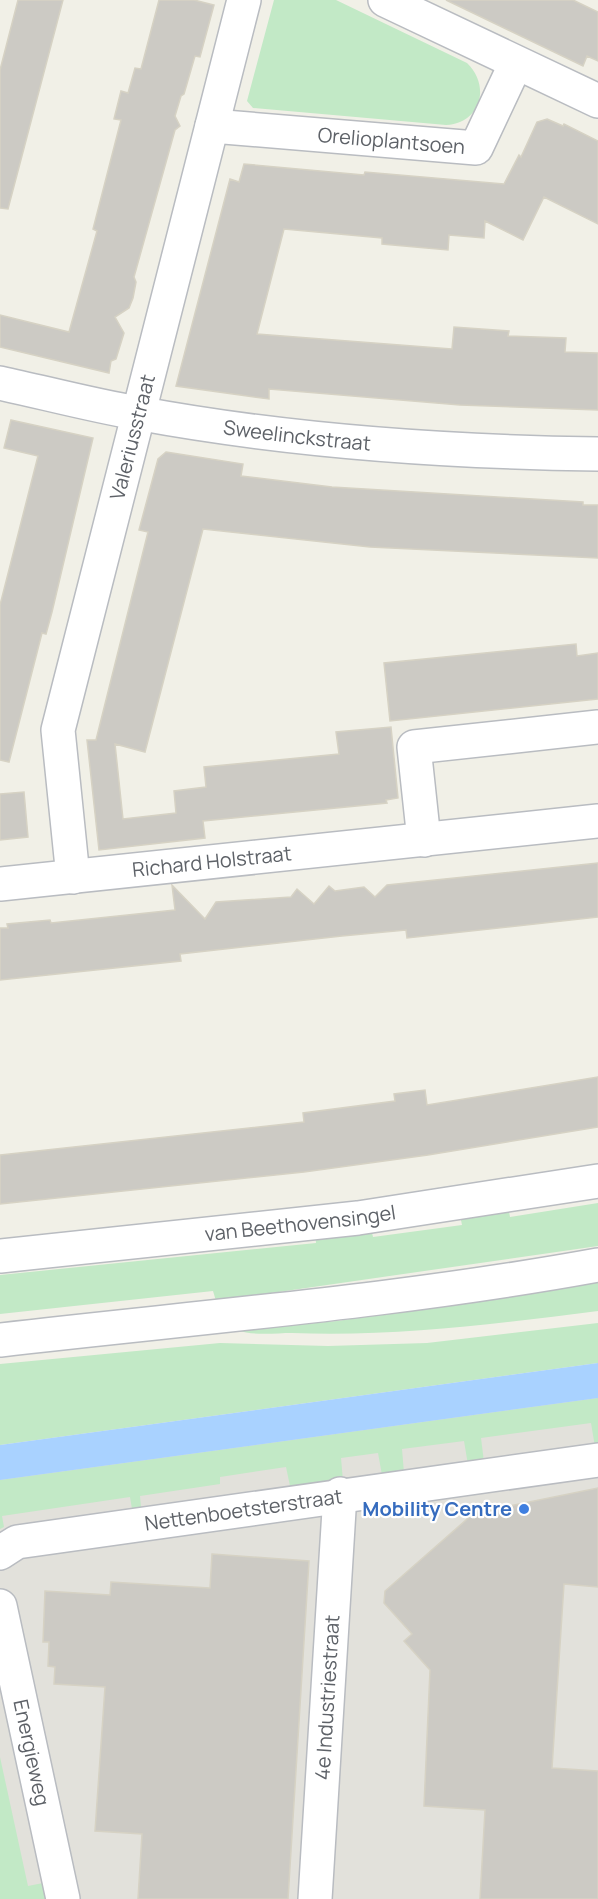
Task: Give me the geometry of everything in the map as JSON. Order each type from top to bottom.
[{"type":"street","name":"Valeriusstraat","points":[[73,877],[58,730],[243,0]]},
{"type":"street","points":[[385,0],[598,101]]},
{"type":"street","name":"Orelioplantsoen","points":[[212,126],[476,148],[516,63]]},
{"type":"street","name":"Sweelinckstraat","points":[[0,383],[138,413],[300,436],[516,453],[598,454]]},
{"type":"street","points":[[424,840],[414,747],[598,727]]},
{"type":"street","name":"Richard Holstraat","points":[[0,884],[598,821]]},
{"type":"street","name":"van Beethovensingel","points":[[0,1256],[369,1216],[598,1181]]},
{"type":"street","points":[[0,1340],[326,1303],[543,1275],[598,1265]]},
{"type":"street","name":"Nettenboetsterstraat","points":[[0,1552],[17,1542],[340,1494],[598,1460]]},
{"type":"street","name":"4e Industriestraat","points":[[315,1899],[340,1494]]},
{"type":"street","name":"Energieweg","points":[[0,1606],[63,1899]]},
{"type":"shaded area","points":[[598,1375],[598,1899],[0,1899],[0,1462]]},
{"type":"green space","points":[[274,0],[336,0],[467,63],[479,82],[479,102],[467,118],[458,123],[446,125],[253,108],[247,101]]},
{"type":"green space","points":[[598,1203],[598,1246],[216,1301],[213,1291],[0,1314],[0,1275],[316,1243],[315,1231],[370,1224],[373,1237],[462,1225],[460,1215],[508,1206],[510,1217]]},
{"type":"green space","points":[[598,1282],[598,1311],[484,1325],[407,1331],[264,1334],[238,1330],[337,1321]]},
{"type":"green space","points":[[598,1323],[598,1363],[0,1445],[0,1364],[220,1343],[328,1346],[427,1343]]},
{"type":"green space","points":[[598,1398],[598,1446],[595,1447],[591,1423],[481,1438],[484,1462],[468,1465],[464,1441],[402,1449],[404,1473],[382,1475],[378,1453],[341,1458],[343,1481],[290,1486],[286,1467],[220,1477],[220,1484],[140,1496],[141,1507],[132,1509],[130,1497],[2,1516],[4,1527],[0,1529],[0,1480]]},
{"type":"green space","points":[[0,1757],[28,1886],[43,1883],[46,1899],[0,1899]]},
{"type":"water","points":[[598,1363],[598,1398],[0,1480],[0,1445]]},
{"type":"building","points":[[18,0],[63,0],[8,209],[0,208],[0,70]]},
{"type":"building","points":[[159,0],[194,0],[214,5],[200,57],[195,56],[175,116],[180,126],[175,130],[134,277],[136,282],[133,298],[129,308],[115,317],[124,333],[116,359],[111,361],[109,373],[0,347],[0,315],[69,332],[97,231],[93,229],[121,120],[114,119],[121,91],[128,93],[135,68],[141,69]]},
{"type":"building","points":[[446,0],[573,0],[598,12],[598,61],[587,56],[583,66]]},
{"type":"building","points":[[547,119],[563,126],[564,124],[598,141],[598,224],[544,197],[523,240],[485,221],[484,238],[449,235],[448,250],[382,244],[382,238],[284,229],[257,334],[452,349],[454,327],[509,331],[508,336],[566,338],[565,352],[598,353],[598,410],[460,405],[269,389],[269,399],[176,386],[230,179],[239,182],[244,164],[504,184],[519,155],[521,157],[537,122]]},
{"type":"building","points":[[11,420],[93,438],[52,612],[46,634],[42,633],[9,762],[0,760],[0,605],[38,456],[4,448]]},
{"type":"building","points":[[166,452],[243,464],[241,476],[332,487],[583,502],[583,505],[598,505],[598,558],[370,547],[203,529],[145,752],[115,744],[123,819],[176,813],[174,791],[206,787],[204,767],[339,754],[336,732],[391,727],[398,798],[386,800],[387,803],[203,821],[205,838],[99,850],[87,740],[96,740],[148,532],[139,530],[158,459]]},
{"type":"building","points":[[576,644],[577,656],[598,653],[598,699],[390,721],[384,663]]},
{"type":"building","points":[[24,792],[28,837],[0,840],[0,794]]},
{"type":"building","points":[[598,863],[598,917],[407,938],[406,930],[342,936],[180,954],[181,961],[0,980],[0,928],[8,928],[7,924],[50,920],[51,923],[175,910],[172,885],[205,919],[216,902],[291,897],[297,889],[314,904],[329,886],[335,891],[364,887],[375,897],[387,885]]},
{"type":"building","points":[[598,1077],[598,1127],[428,1155],[304,1172],[0,1204],[0,1155],[304,1122],[303,1113],[395,1101],[394,1094],[425,1090],[427,1105]]},
{"type":"building","points":[[598,1488],[598,1587],[564,1584],[552,1768],[598,1771],[598,1899],[480,1899],[485,1810],[424,1806],[430,1670],[404,1641],[412,1634],[384,1603],[385,1591],[474,1513]]},
{"type":"building","points":[[212,1554],[309,1561],[288,1899],[138,1899],[142,1834],[95,1831],[105,1687],[54,1684],[55,1667],[48,1666],[49,1642],[43,1642],[45,1591],[110,1595],[111,1582],[210,1588]]},
{"type":"place","name":"Mobility Centre","points":[[524,1509]]}]
